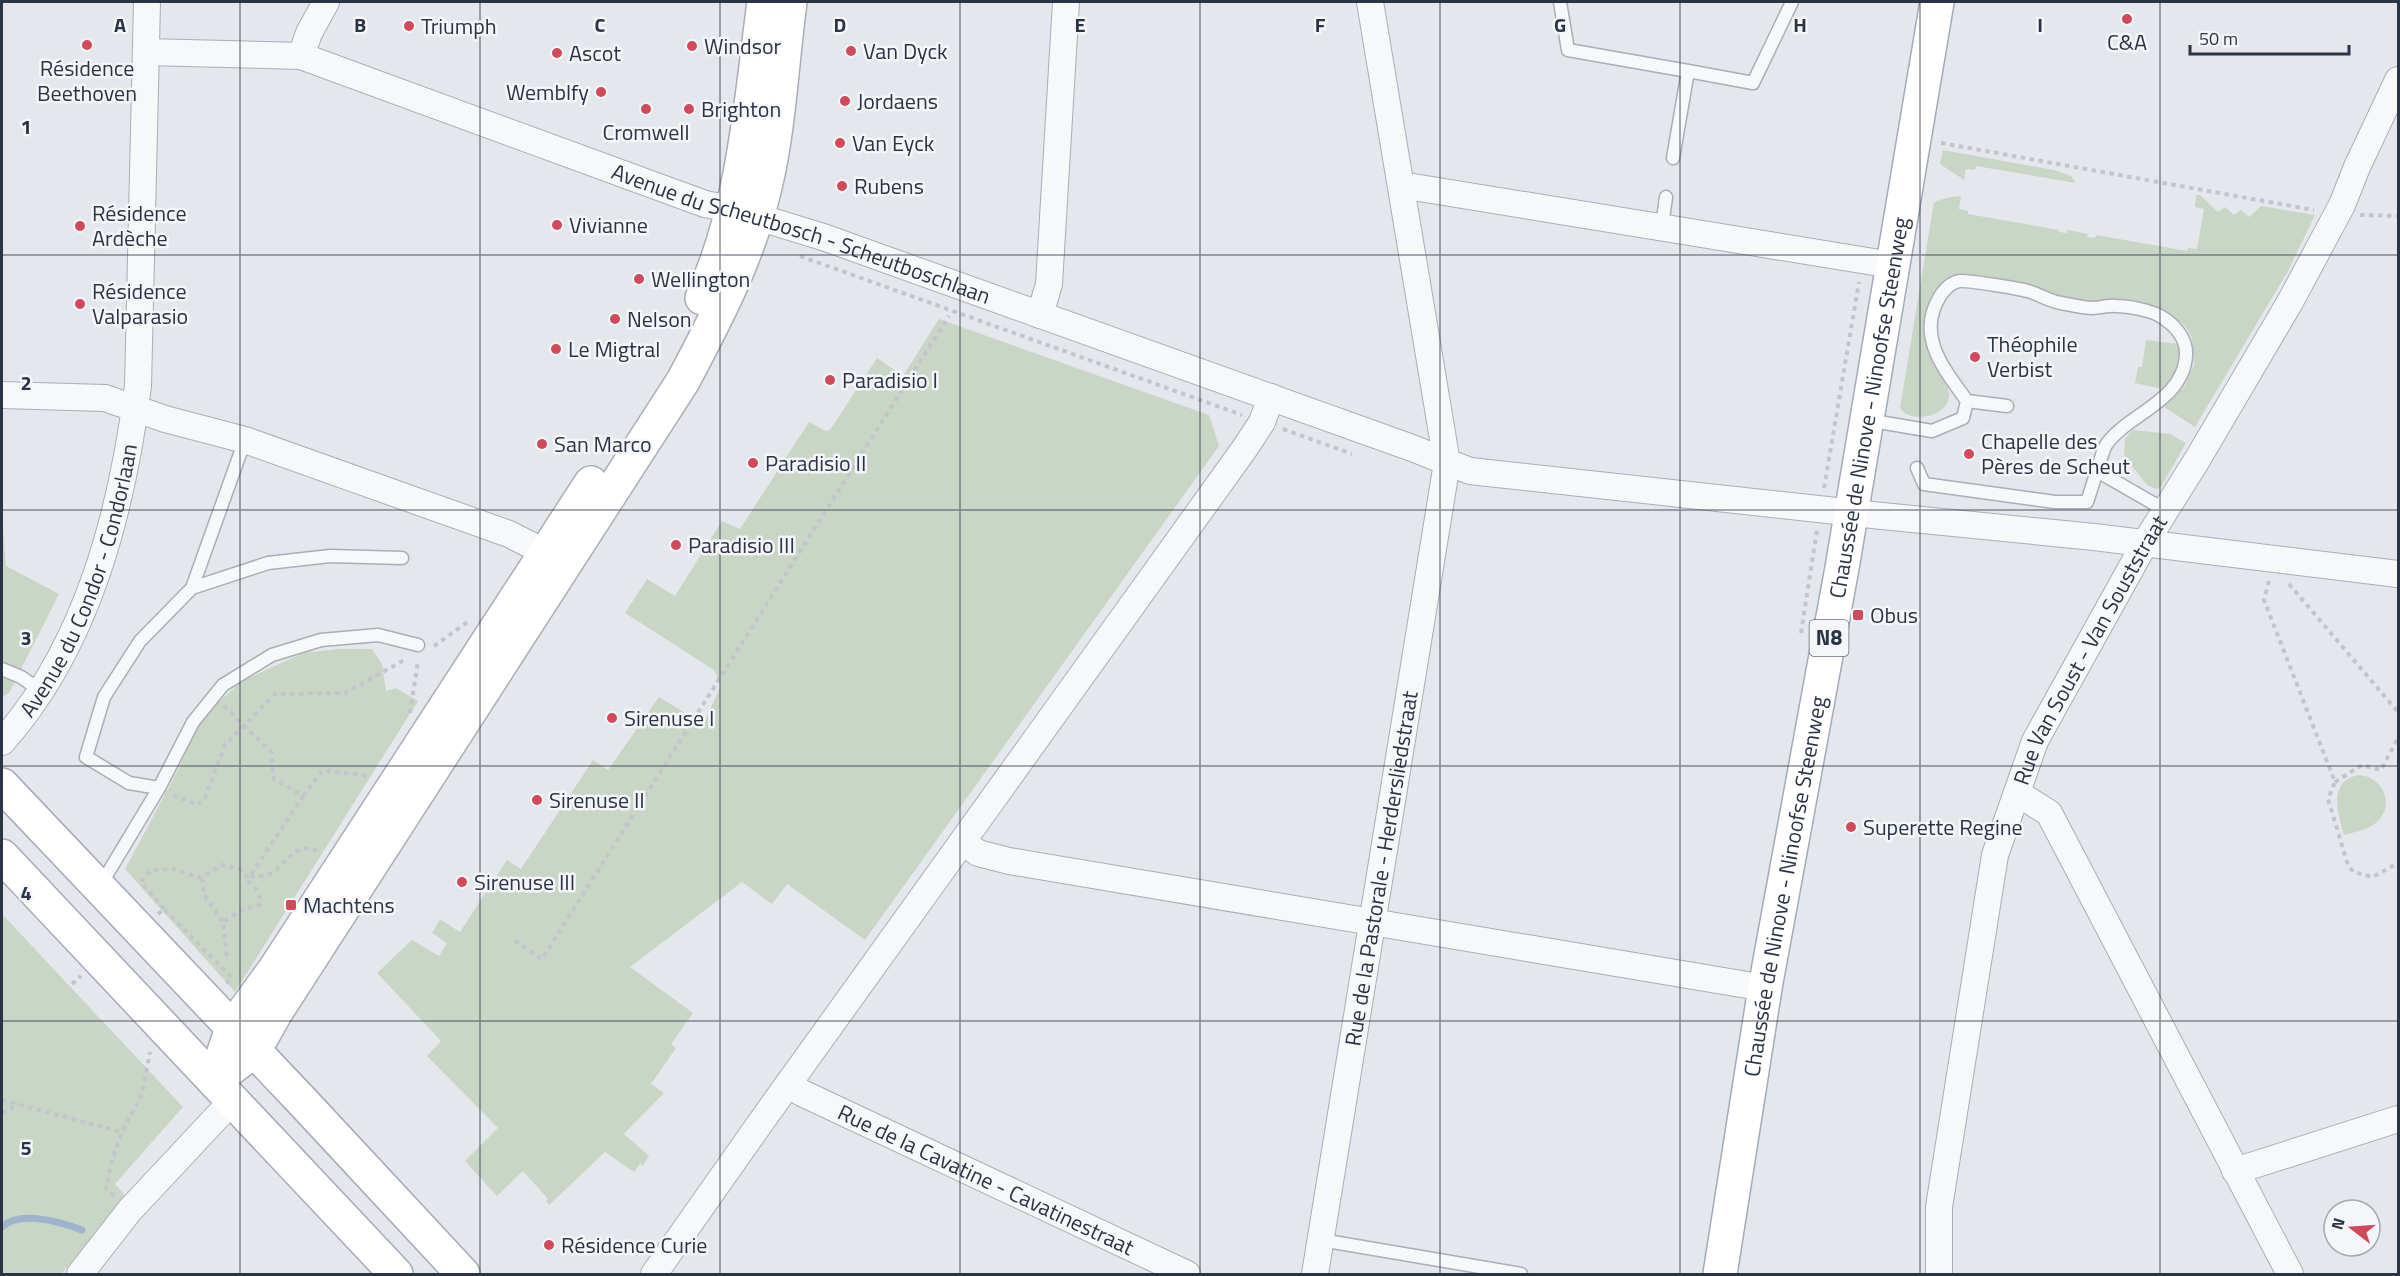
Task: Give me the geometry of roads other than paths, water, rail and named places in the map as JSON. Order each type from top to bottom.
[{"type":"main road","points":[[223,1091],[275,969],[435,744],[556,558],[683,381],[712,327],[742,260],[744,213],[738,182],[764,2]]},
{"type":"main road","points":[[744,213],[770,160],[790,2]]},
{"type":"main road","name":"Chaussée de Ninove - Ninoofse Steenweg","points":[[1720,1275],[1765,988],[1852,513],[1937,2]]},
{"type":"main road","points":[[2,785],[463,1275]]},
{"type":"main road","points":[[2,856],[396,1275]]},
{"type":"street","name":"Avenue du Condor - Condorlaan","points":[[2,742],[41,692],[70,639],[97,571],[117,500],[135,409],[138,386],[147,2]]},
{"type":"street","points":[[301,56],[309,33],[326,2]]},
{"type":"street","points":[[1040,315],[1049,284],[1066,2]]},
{"type":"street","name":"Rue de la Pastorale - Herdersliedstraat","points":[[1315,1275],[1447,464],[1370,2]]},
{"type":"street","name":"Avenue du Scheutbosch - Scheutboschlaan","points":[[146,52],[301,56],[705,204],[744,213],[823,237],[1271,397],[1470,471],[2145,543],[2398,574]]},
{"type":"street","name":"Rue Van Soust - Van Souststraat","points":[[1939,1275],[1939,1207],[1995,855],[2035,741],[2145,543],[2290,302],[2337,214],[2398,80]]},
{"type":"street","points":[[1401,185],[1892,265]]},
{"type":"street","name":"Avenue du Condor - Condorlaan","points":[[2,395],[105,398],[135,409]]},
{"type":"street","points":[[654,1275],[1262,422],[1271,397]]},
{"type":"street","points":[[135,409],[245,440],[509,534],[556,558]]},
{"type":"street","points":[[2017,793],[2049,813],[2290,1275]]},
{"type":"street","points":[[963,842],[978,853],[1009,861],[1765,988]]},
{"type":"street","name":"Rue de la Cavatine - Cavatinestraat","points":[[788,1084],[823,1103],[1187,1275]]},
{"type":"street","points":[[80,1275],[223,1091]]},
{"type":"street","points":[[2235,1171],[2398,1119]]},
{"type":"lane","points":[[1560,2],[1568,50],[1753,83],[1792,2]]},
{"type":"lane","points":[[1673,158],[1688,71]]},
{"type":"lane","points":[[1662,226],[1666,197]]},
{"type":"lane","points":[[1867,420],[1932,430],[1963,418],[1967,400],[1934,351],[1930,333],[1932,316],[1938,300],[1946,288],[1959,281],[2030,292],[2052,302],[2092,308],[2116,306],[2158,315],[2176,327],[2185,344],[2186,356],[2183,370],[2175,384],[2154,406],[2117,434],[2106,446],[2087,502],[2055,502],[1924,484],[1917,468]]},
{"type":"lane","points":[[1967,400],[2007,406]]},
{"type":"lane","points":[[159,788],[129,783],[86,758],[104,697],[140,641],[192,588],[245,440]]},
{"type":"lane","points":[[2097,471],[2165,510]]},
{"type":"lane","points":[[192,588],[268,563],[330,556],[402,558]]},
{"type":"lane","points":[[99,887],[159,788],[193,722],[223,685],[272,655],[321,640],[378,635],[422,649]]},
{"type":"lane","points":[[2,669],[21,677],[41,692]]},
{"type":"lane","points":[[1321,1240],[1521,1275]]},
{"type":"waterway","points":[[2,1227],[19,1219],[30,1218],[52,1221],[82,1230]]},
{"type":"place","name":"C&A","points":[[2127,19]]},
{"type":"place","name":"Triumph","points":[[409,26]]},
{"type":"place","name":"Résidence Beethoven","points":[[87,45]]},
{"type":"place","name":"Windsor","points":[[692,46]]},
{"type":"place","name":"Van Dyck","points":[[851,51]]},
{"type":"place","name":"Ascot","points":[[557,53]]},
{"type":"place","name":"Wemblfy","points":[[601,92]]},
{"type":"place","name":"Jordaens","points":[[845,101]]},
{"type":"place","name":"Cromwell","points":[[646,109]]},
{"type":"place","name":"Brighton","points":[[689,109]]},
{"type":"place","name":"Van Eyck","points":[[840,143]]},
{"type":"place","name":"Rubens","points":[[842,186]]},
{"type":"place","name":"Vivianne","points":[[557,225]]},
{"type":"place","name":"Résidence Ardèche","points":[[80,226]]},
{"type":"place","name":"Wellington","points":[[639,279]]},
{"type":"place","name":"Résidence Valparasio","points":[[80,304]]},
{"type":"place","name":"Nelson","points":[[615,319]]},
{"type":"place","name":"Le Migtral","points":[[556,349]]},
{"type":"place","name":"Théophile Verbist","points":[[1975,357]]},
{"type":"place","name":"Paradisio I","points":[[830,380]]},
{"type":"place","name":"San Marco","points":[[542,444]]},
{"type":"place","name":"Chapelle des Pères de Scheut","points":[[1969,454]]},
{"type":"place","name":"Paradisio II","points":[[753,463]]},
{"type":"place","name":"Paradisio III","points":[[676,545]]},
{"type":"place","name":"Obus","points":[[1858,615]]},
{"type":"place","name":"Sirenuse I","points":[[612,718]]},
{"type":"place","name":"Sirenuse II","points":[[537,800]]},
{"type":"place","name":"Superette Regine","points":[[1851,827]]},
{"type":"place","name":"Sirenuse III","points":[[462,882]]},
{"type":"place","name":"Machtens","points":[[291,905]]},
{"type":"place","name":"Résidence Curie","points":[[549,1245]]}]
